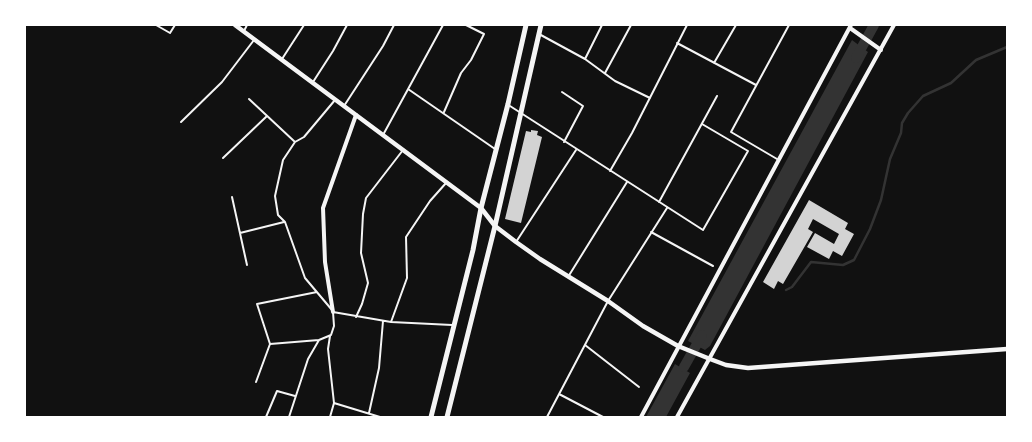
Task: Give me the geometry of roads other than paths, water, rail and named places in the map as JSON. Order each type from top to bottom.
[{"type":"main road","points":[[431,417],[526,25]]},
{"type":"main road","points":[[447,417],[522,114],[541,25]]},
{"type":"street","points":[[235,25],[481,208],[495,226],[516,242],[608,301],[643,326],[680,347],[726,365],[748,368],[1007,350]]},
{"type":"street","points":[[677,417],[707,358],[894,25]]},
{"type":"street","points":[[641,417],[851,26],[881,50]]},
{"type":"street","points":[[333,312],[325,262],[323,208],[356,114]]},
{"type":"lane","points":[[156,25],[170,33],[176,25]]},
{"type":"lane","points":[[244,31],[247,25]]},
{"type":"lane","points":[[282,59],[304,25]]},
{"type":"lane","points":[[313,82],[347,25]]},
{"type":"lane","points":[[344,106],[383,46],[394,25]]},
{"type":"lane","points":[[383,135],[443,25]]},
{"type":"lane","points":[[444,112],[461,73],[472,60],[484,34],[466,25]]},
{"type":"lane","points":[[585,59],[602,25]]},
{"type":"lane","points":[[604,73],[631,25]]},
{"type":"lane","points":[[610,171],[632,133],[687,25]]},
{"type":"lane","points":[[714,63],[736,25]]},
{"type":"lane","points":[[779,160],[731,132],[789,25]]},
{"type":"lane","points":[[845,25],[851,26]]},
{"type":"lane","points":[[539,34],[585,59],[615,81],[650,98]]},
{"type":"lane","points":[[180,122],[222,82],[255,39]]},
{"type":"lane","points":[[677,43],[756,85]]},
{"type":"lane","points":[[408,89],[496,149]]},
{"type":"lane","points":[[562,92],[583,106],[564,142]]},
{"type":"lane","points":[[658,202],[718,96]]},
{"type":"lane","points":[[249,99],[295,142]]},
{"type":"lane","points":[[330,417],[334,403],[328,349],[330,335],[334,326],[333,312],[304,278],[285,222],[278,215],[275,196],[283,160],[295,142],[304,137],[336,99]]},
{"type":"lane","points":[[508,104],[666,208],[703,230],[748,151],[702,124]]},
{"type":"lane","points":[[223,158],[267,116]]},
{"type":"lane","points":[[356,317],[368,283],[361,253],[362,214],[366,198],[403,150]]},
{"type":"lane","points":[[516,242],[577,150]]},
{"type":"lane","points":[[391,322],[407,278],[406,236],[446,182]]},
{"type":"lane","points":[[568,276],[627,182]]},
{"type":"lane","points":[[232,197],[247,265]]},
{"type":"lane","points":[[547,417],[608,301],[666,208]]},
{"type":"lane","points":[[240,233],[285,222]]},
{"type":"lane","points":[[651,232],[713,266]]},
{"type":"lane","points":[[256,382],[270,344],[257,304],[317,292]]},
{"type":"lane","points":[[333,312],[391,322],[454,325]]},
{"type":"lane","points":[[369,413],[379,368],[383,321]]},
{"type":"lane","points":[[270,344],[319,340],[330,335]]},
{"type":"lane","points":[[289,417],[308,359],[319,340]]},
{"type":"lane","points":[[585,344],[639,387]]},
{"type":"lane","points":[[266,417],[277,391],[295,396]]},
{"type":"lane","points":[[559,394],[603,417]]},
{"type":"lane","points":[[334,403],[380,417]]},
{"type":"waterway","points":[[856,58],[874,25]]},
{"type":"waterway","points":[[786,290],[792,287],[811,262],[843,265],[854,260],[870,229],[881,200],[890,159],[901,133],[902,123],[908,113],[923,96],[951,83],[976,60],[1007,47]]},
{"type":"waterway","points":[[684,367],[702,335]]}]
